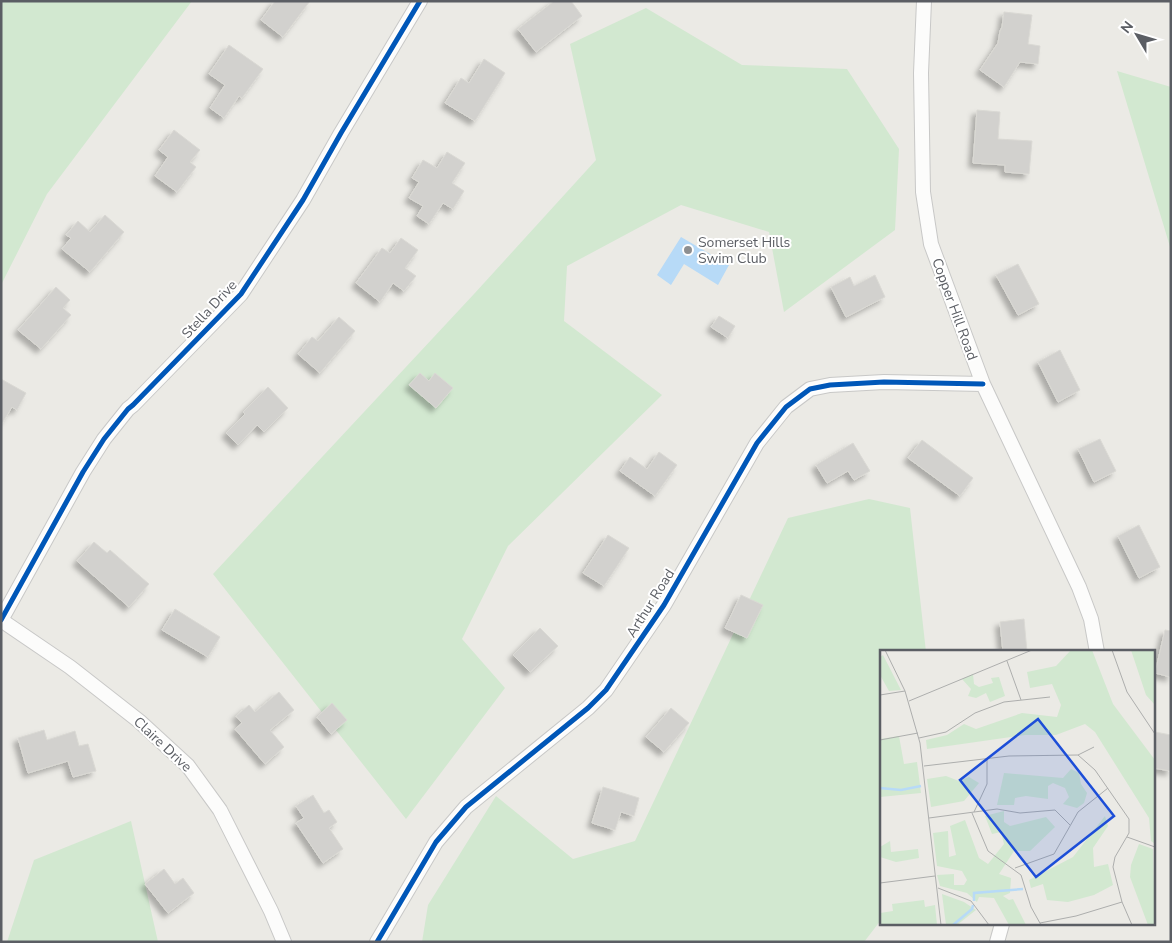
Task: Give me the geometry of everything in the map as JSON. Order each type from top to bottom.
[{"type":"street","name":"Stella Drive","points":[[1,620],[83,472],[104,439],[128,409],[241,294],[303,200],[420,1]]},
{"type":"street","name":"Copper Hill Road","points":[[924,1],[921,74],[923,192],[931,244],[983,384],[1079,587],[1091,619],[1097,650]]},
{"type":"street","name":"Arthur Road","points":[[377,942],[436,842],[466,807],[588,708],[606,690],[664,605],[757,443],[786,407],[810,389],[830,385],[884,382],[983,384]]},
{"type":"street","name":"Claire Drive","points":[[1,620],[70,667],[131,715],[188,766],[220,810],[284,942]]},
{"type":"street","points":[[997,942],[1001,926]]},
{"type":"green space","points":[[1,1],[192,1],[47,194],[1,285]]},
{"type":"green space","points":[[646,8],[742,65],[847,69],[899,149],[895,230],[784,312],[769,232],[681,205],[567,266],[564,321],[662,395],[508,546],[462,639],[505,688],[406,819],[213,574],[596,160],[570,44]]},
{"type":"green space","points":[[1117,71],[1171,87],[1171,250]]},
{"type":"green space","points":[[869,499],[910,508],[926,650],[880,650],[880,921],[864,942],[422,942],[428,905],[496,796],[573,859],[635,841],[788,518]]},
{"type":"green space","points":[[131,821],[158,942],[7,942],[34,860]]},
{"type":"water","name":"Somerset Hills Swim Club","points":[[681,237],[729,265],[718,285],[684,264],[671,285],[657,275]]},
{"type":"building","points":[[275,1],[310,1],[283,37],[261,20]]},
{"type":"building","points":[[554,1],[571,1],[582,16],[536,52],[518,29]]},
{"type":"building","points":[[1004,12],[1032,15],[1028,44],[1040,46],[1038,64],[1020,62],[1004,87],[980,70],[998,43]]},
{"type":"building","points":[[229,45],[263,69],[242,98],[239,96],[224,118],[210,108],[225,85],[209,74]]},
{"type":"building","points":[[484,59],[505,73],[475,121],[445,103],[461,78],[469,83]]},
{"type":"building","points":[[977,110],[1000,112],[998,139],[1032,141],[1029,174],[1005,172],[1005,165],[973,163]]},
{"type":"building","points":[[174,130],[200,150],[190,162],[196,167],[177,192],[155,176],[168,157],[159,150]]},
{"type":"building","points":[[447,152],[465,163],[452,183],[464,191],[453,209],[443,203],[429,224],[417,216],[423,206],[409,198],[419,182],[412,178],[423,160],[437,168]]},
{"type":"building","points":[[105,215],[124,232],[90,272],[62,249],[71,238],[66,235],[78,221],[90,232]]},
{"type":"building","points":[[401,238],[418,250],[405,268],[416,276],[404,291],[393,283],[380,302],[356,283],[382,248],[390,253]]},
{"type":"building","points":[[1018,264],[1039,304],[1018,315],[996,275]]},
{"type":"building","points":[[875,275],[885,297],[846,317],[831,287],[850,277],[854,286]]},
{"type":"building","points":[[56,287],[70,300],[63,308],[71,315],[41,349],[18,330]]},
{"type":"building","points":[[719,316],[735,326],[728,338],[711,327]]},
{"type":"building","points":[[339,317],[355,331],[320,373],[298,354],[312,337],[318,341]]},
{"type":"building","points":[[1060,350],[1080,390],[1058,402],[1038,362]]},
{"type":"building","points":[[420,373],[429,381],[435,373],[453,388],[436,408],[409,385]]},
{"type":"building","points":[[1,379],[26,393],[17,410],[12,407],[1,425]]},
{"type":"building","points":[[268,387],[288,408],[264,432],[257,425],[238,445],[226,433],[245,414],[243,412]]},
{"type":"building","points":[[1100,439],[1116,471],[1094,482],[1078,449]]},
{"type":"building","points":[[922,440],[973,478],[960,496],[908,458]]},
{"type":"building","points":[[853,443],[870,471],[854,480],[848,471],[827,483],[816,465]]},
{"type":"building","points":[[659,452],[677,465],[655,496],[620,471],[630,457],[647,469]]},
{"type":"building","points":[[1139,525],[1160,567],[1139,578],[1118,536]]},
{"type":"building","points":[[608,535],[629,548],[604,586],[583,573]]},
{"type":"building","points":[[94,542],[107,553],[110,550],[149,584],[129,607],[77,561]]},
{"type":"building","points":[[741,595],[763,605],[747,638],[725,628]]},
{"type":"building","points":[[175,609],[220,637],[208,657],[162,630]]},
{"type":"building","points":[[1024,619],[1027,650],[1003,650],[1000,622]]},
{"type":"building","points":[[540,628],[558,646],[530,672],[513,655]]},
{"type":"building","points":[[1165,630],[1171,631],[1171,677],[1155,673]]},
{"type":"building","points":[[279,692],[294,710],[270,730],[284,747],[265,764],[235,729],[242,723],[236,716],[249,705],[255,712]]},
{"type":"building","points":[[332,703],[347,720],[331,734],[317,717]]},
{"type":"building","points":[[671,708],[689,723],[664,752],[646,737]]},
{"type":"building","points":[[44,730],[47,740],[75,731],[79,746],[88,744],[96,771],[73,777],[68,761],[28,773],[18,738]]},
{"type":"building","points":[[1155,732],[1171,735],[1171,771],[1154,768]]},
{"type":"building","points":[[603,787],[639,798],[634,816],[621,812],[615,830],[592,823]]},
{"type":"building","points":[[313,795],[324,813],[329,810],[337,822],[329,828],[343,849],[323,863],[296,823],[304,818],[296,806]]},
{"type":"building","points":[[164,869],[175,884],[183,878],[194,893],[168,913],[145,884]]},
{"type":"cycle path","points":[[1,620],[83,472],[104,439],[128,409],[241,294],[303,200],[420,1]]},
{"type":"cycle path","points":[[377,942],[436,842],[466,807],[588,708],[606,690],[664,605],[757,443],[786,407],[810,389],[830,385],[884,382],[983,384]]},
{"type":"place","name":"Somerset Hills Swim Club","points":[[688,250]]}]
